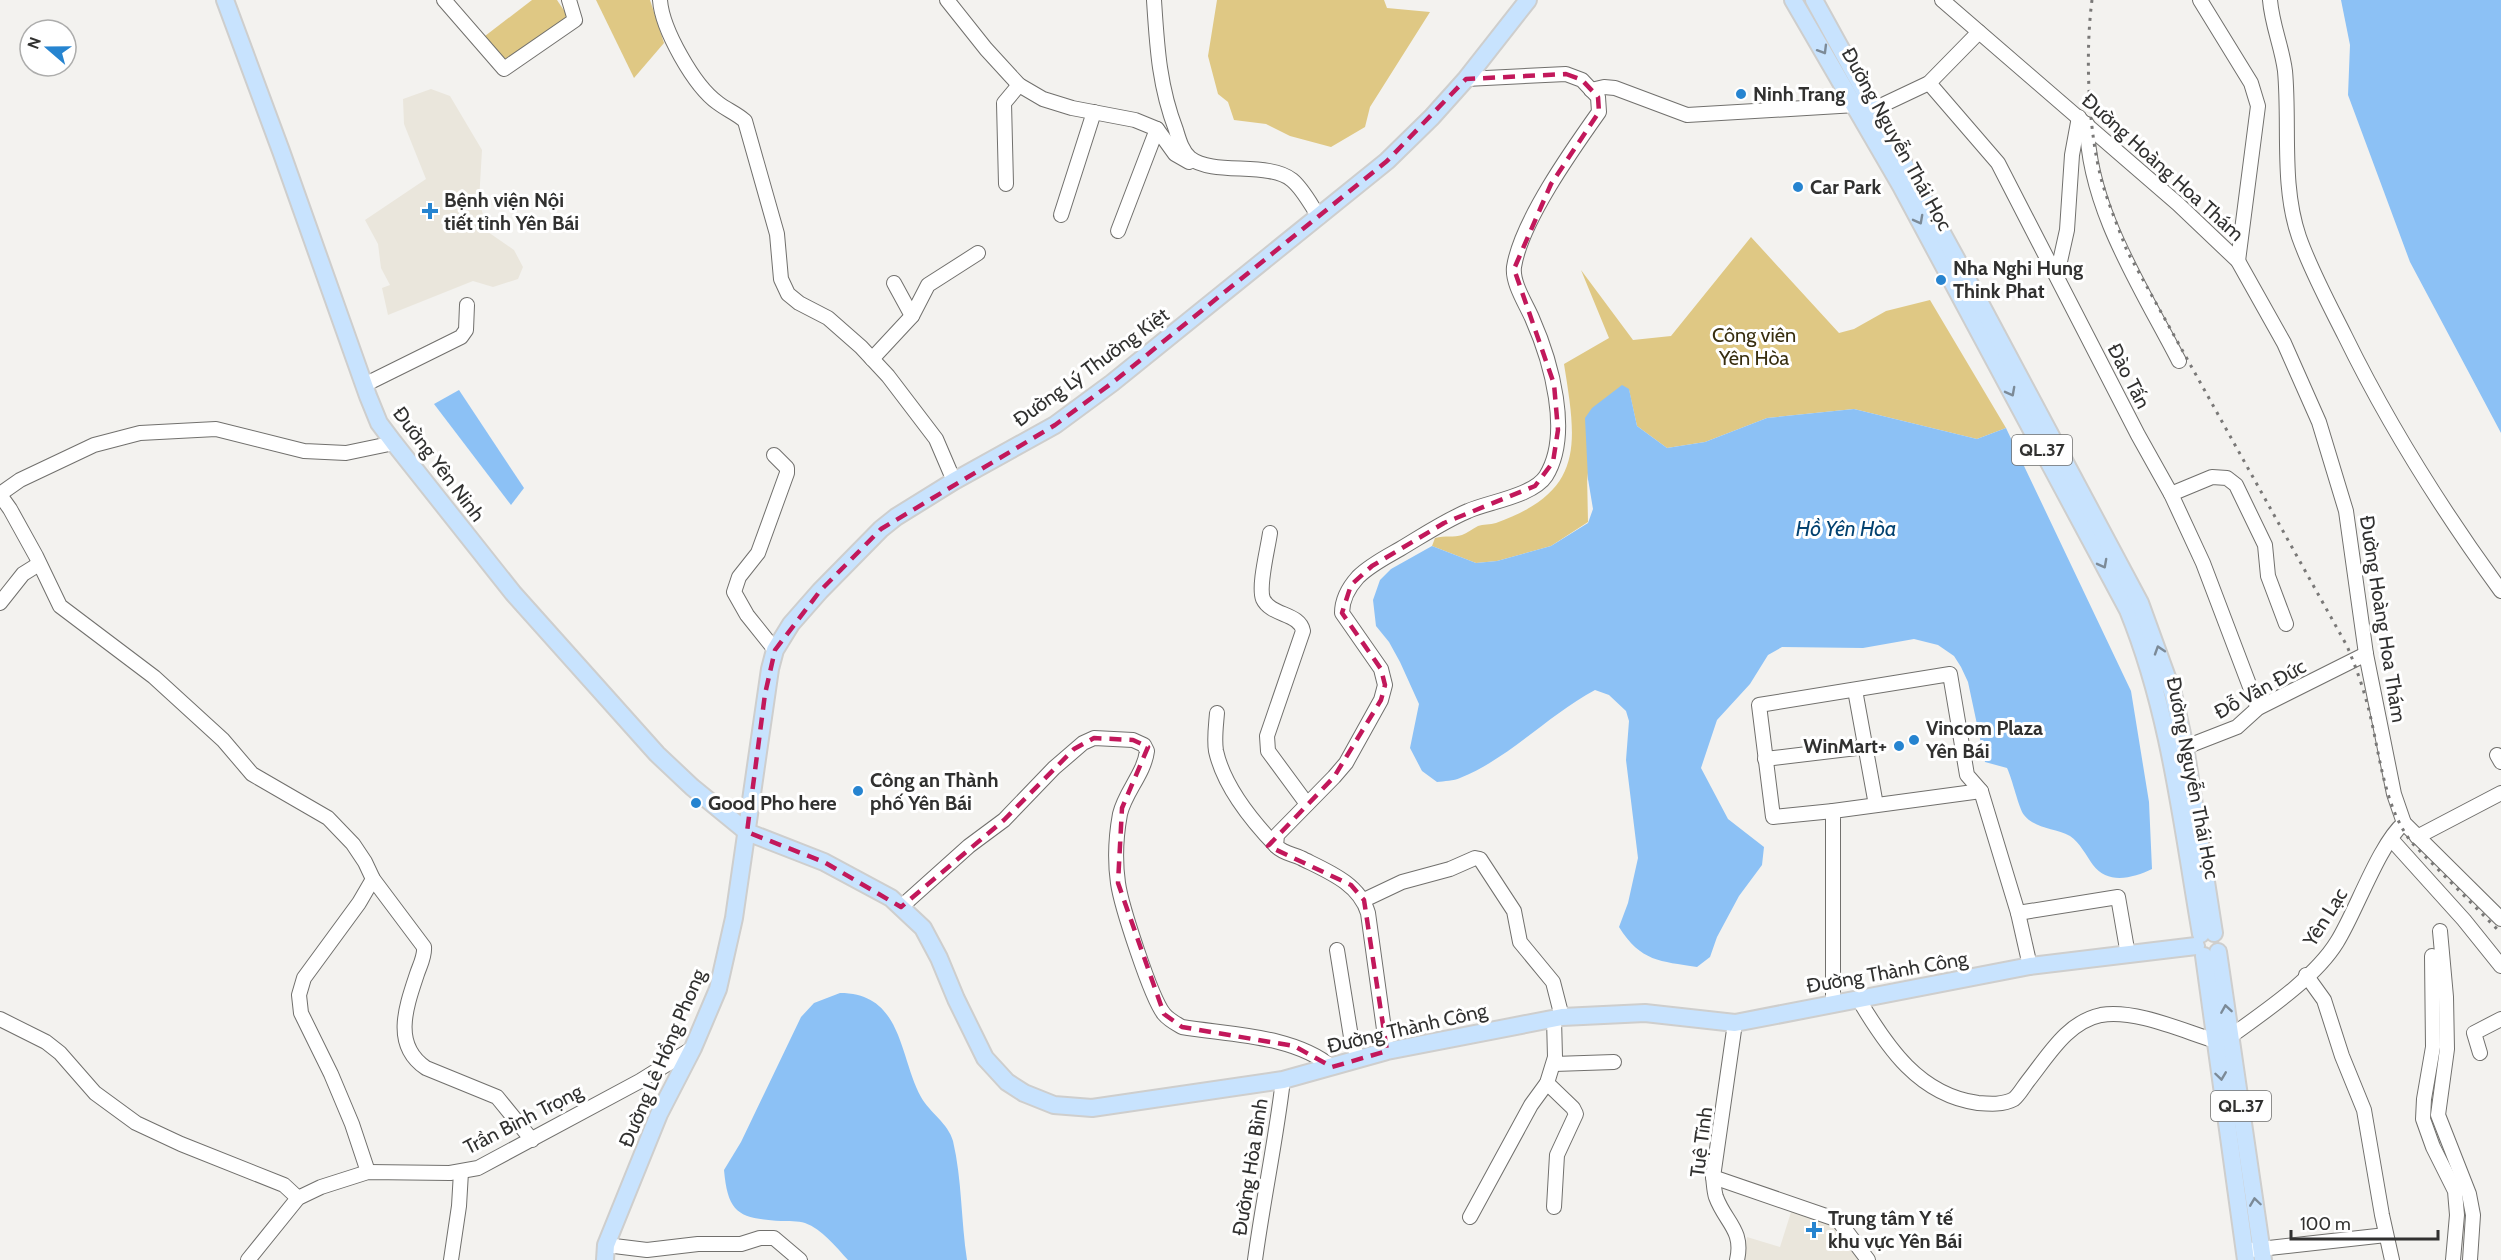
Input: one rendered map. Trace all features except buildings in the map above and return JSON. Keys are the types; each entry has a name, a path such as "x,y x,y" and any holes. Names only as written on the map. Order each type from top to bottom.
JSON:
{"main road":[{"name":"Đường Yên Ninh","path":"225,0 379,423 513,593 657,754 692,787 747,832"},
{"name":"Đường Lý Thường Kiệt","path":"747,832 765,694 775,650 798,616 881,529 896,517 954,481 1055,425 1112,382 1387,161 1432,117 1466,79 1528,0"},
{"name":"Đường Nguyễn Thái Học","path":"1793,0 1856,105 2128,610 2177,750"},
{"name":"Đường Nguyễn Thái Học","path":"1814,0 2140,603 2156,642 2173,694 2177,750 2223,1038 2254,1255"},
{"name":"Đường Thành Công","path":"747,832 824,862 891,898 923,928 985,1058 1007,1082 1024,1093 1054,1105 1092,1108 1283,1080 1387,1051 1558,1018 1645,1014 1735,1023 2030,966 2207,944"},
{"name":"Đường Lê Hồng Phong","path":"606,1253 659,1114 693,1048 718,989 734,918 747,832"}],"street":[{"path":"444,0 504,69 575,20 569,0"},
{"path":"660,0 661,9 679,54 717,102 745,121 777,234 781,279 788,294 799,303 828,318 872,359 924,420 936,439 954,481"},
{"path":"947,0 1019,85 1043,99 1135,120 1156,129 1175,154 1189,162 1275,172 1288,177 1295,183 1319,217"},
{"path":"1154,0 1159,70 1165,102 1182,148 1196,162"},
{"name":"Đường Hoàng Hoa Thám","path":"1942,0 2083,120 2238,261 2284,343 2319,422 2346,511 2366,654 2394,794 2404,823"},
{"path":"2200,0 2251,83 2258,106 2238,261"},
{"path":"2270,0 2271,20 2284,64 2288,110 2286,154 2291,201 2298,236 2350,348 2406,450 2501,591"},
{"path":"1874,109 1929,83 1979,32"},
{"path":"1276,846 1277,835 1346,762 1381,700 1385,685 1381,669 1342,613 1345,596 1351,585 1372,566 1444,523 1468,511 1535,486 1544,479 1553,462 1558,430 1554,384 1540,335 1517,283 1514,269 1524,236 1551,184 1599,112 1598,98 1582,80 1566,74 1466,79"},
{"name":"Đào Tấn","path":"1929,83 1998,163 2058,275 2132,424 2171,494 2203,562 2258,708"},
{"path":"1006,184 1004,103 1019,85"},
{"path":"1591,90 1604,87 1615,88 1687,115 1856,105"},
{"path":"1061,215 1094,112"},
{"path":"2058,275 2067,230 2072,155 2083,120"},
{"path":"2083,120 2087,143 2109,221 2130,269 2179,361"},
{"path":"1118,231 1156,129"},
{"path":"872,359 912,316 928,285 978,253"},
{"path":"894,283 912,316"},
{"path":"364,385 461,337 466,330 468,320 467,305"},
{"path":"394,443 346,453 304,451 216,429 140,433 94,445 20,480 0,494 60,606 154,677 223,740 252,774 328,818 353,844 373,879 424,947 423,958 408,1000 405,1019 404,1036 408,1049 417,1062 426,1068 497,1097 532,1140"},
{"path":"774,455 787,468 787,473 758,553 739,577 734,592 747,615 775,650"},
{"path":"2171,494 2212,477 2227,478 2236,485 2265,545 2268,576 2286,624"},
{"path":"1270,533 1262,586 1263,599 1271,608 1300,624 1303,631 1266,745 1307,804"},
{"path":"0,603 23,574 39,564"},
{"name":"Đỗ Văn Đức","path":"2177,750 2237,727 2258,708 2366,654"},
{"path":"1980,791 1773,817 1759,705 1950,675 1967,775 1980,791 2018,913 2030,966"},
{"path":"1855,690 1876,805"},
{"path":"1217,713 1216,752 1227,779 1245,809 1276,846 1351,885 1364,900 1368,913 1387,1051"},
{"path":"901,907 969,846 1004,820 1074,749 1094,738 1133,740 1144,745 1147,751 1142,769 1122,808 1117,843 1118,883 1144,967 1164,1014 1172,1022 1182,1026 1300,1048 1332,1067"},
{"path":"1765,759 1865,747"},
{"path":"2417,837 2501,793"},
{"path":"1833,811 1833,1003"},
{"path":"2404,823 2501,919"},
{"name":"Yên Lạc","path":"2223,1038 2289,992 2335,945 2391,839 2404,823"},
{"path":"2391,839 2464,920 2501,966"},
{"path":"1364,900 1402,882 1450,869 1475,858 1480,859 1514,912 1520,942 1553,982 1558,1018 1554,1064 1547,1083 1531,1105 1470,1217"},
{"path":"368,1172 352,1124 331,1074 301,1013 299,995 304,978 359,903 373,879"},
{"path":"2018,913 2118,897 2128,955"},
{"path":"2440,931 2446,997 2447,1049 2438,1114 2469,1194 2473,1227 2470,1260"},
{"path":"1336,950 1351,1036 1358,1059"},
{"path":"2432,956 2433,1047 2423,1119 2433,1146 2455,1191 2457,1215 2452,1260"},
{"path":"2306,975 2324,1000 2342,1056 2364,1110 2392,1260"},
{"path":"1859,1000 1893,1053 1921,1080 1961,1101 1994,1105 2014,1098 2071,1028 2100,1016 2129,1015 2223,1038"},
{"path":"0,1019 46,1042 60,1053 95,1094 136,1123 181,1144 284,1185 298,1198"},
{"path":"2480,1053 2474,1034 2501,1019"},
{"name":"Tuệ Tĩnh","path":"1735,1023 1713,1177 1716,1197 1738,1236 1740,1247 1737,1260"},
{"name":"Trần Bình Trọng","path":"248,1260 298,1198 347,1177 368,1172 461,1172 478,1168 640,1081 693,1048"},
{"path":"1554,1064 1614,1062"},
{"name":"Đường Hòa Bình","path":"1255,1260 1264,1190 1278,1126 1283,1080"},
{"path":"1547,1083 1573,1108 1576,1114 1557,1155 1554,1207"},
{"path":"451,1260 459,1206 461,1172"},
{"path":"1713,1177 1838,1220 1868,1260"},
{"path":"2254,1255 2386,1235"},
{"path":"606,1253 698,1244 741,1244 760,1238 774,1238 800,1260"}],"highlighted area":[{"path":"1566,74 1582,80 1598,97 1599,112 1551,184 1514,269 1554,384 1558,430 1553,462 1535,486 1444,523 1372,566 1351,585 1342,613 1381,669 1385,685 1381,700 1334,777 1268,846 1351,885 1364,900 1387,1051 1332,1067 1294,1046 1182,1027 1164,1014 1118,883 1122,808 1148,747 1133,740 1094,738 1074,749 1004,820 901,907 824,862 747,832 765,694 775,650 820,591 881,529 1055,425 1112,383 1387,161 1466,79"}],"shaded area":[{"name":"Bệnh viện Nội tiết tỉnh Yên Bái","path":"431,89 450,96 482,150 479,201 488,232 514,250 523,267 518,279 493,287 473,281 388,315 382,288 390,285 381,268 378,244 365,220 426,179 404,124 403,99"},
{"name":"Trung tâm Y tế khu vực Yên Bái","path":"1792,1209 1836,1223 1866,1260 1744,1260 1747,1237 1780,1247"}],"green space":[{"path":"532,0 557,0 567,15 566,18 507,64 485,36"},
{"path":"596,0 650,0 664,43 634,78"},
{"path":"1217,0 1384,0 1387,8 1430,12 1370,107 1365,127 1331,147 1290,136 1266,124 1234,120 1228,102 1218,94 1208,56"},
{"name":"Công viên Yên Hòa","path":"1751,237 1839,333 1854,329 1886,311 1930,300 2006,428 1977,439 1854,409 1767,418 1705,442 1667,448 1637,426 1629,390 1588,481 1587,473 1588,522 1551,546 1497,561 1476,563 1432,546 1435,538 1462,535 1478,526 1496,523 1525,510 1546,496 1560,480 1568,462 1572,441 1564,364 1609,338 1581,270 1633,340 1671,336"}],"water":[{"path":"2341,0 2501,0 2501,433 2410,262 2348,95 2350,45"},
{"name":"Hồ Yên Hòa","path":"1622,385 1629,389 1637,426 1667,448 1705,442 1767,418 1854,409 1977,439 2006,428 2131,691 2149,802 2152,869 2129,877 2106,875 2093,865 2070,836 2039,826 2029,820 2022,812 2007,768 1985,762 1968,682 1961,667 1954,656 1938,645 1914,639 1863,648 1782,647 1768,655 1750,684 1717,720 1701,768 1728,819 1764,847 1762,865 1739,896 1717,937 1710,957 1697,967 1652,958 1635,947 1619,927 1628,903 1638,858 1626,760 1629,721 1626,711 1609,695 1595,690 1561,711 1496,759 1458,779 1437,782 1422,771 1410,748 1419,704 1389,642 1376,626 1373,600 1380,580 1391,569 1432,546 1476,563 1497,561 1551,546 1588,523 1593,509 1588,479 1585,418 1592,408"},
{"path":"459,390 524,488 511,505 434,404"},
{"path":"840,993 861,996 876,1004 888,1015 896,1030 921,1097 951,1135 958,1170 967,1260 848,1260 817,1229 805,1223 767,1220 746,1215 733,1205 729,1197 724,1170 741,1142 801,1017 814,1003"}],"railway":[{"path":"2092,0 2088,68 2097,161 2102,182 2127,251 2347,646 2365,696 2388,794 2402,828 2412,843 2501,933"}],"place":[{"name":"Ninh Trang","path":"1741,94"},
{"name":"Car Park","path":"1798,187"},
{"name":"Bệnh viện Nội tiết tỉnh Yên Bái","path":"430,211"},
{"name":"Nha Nghi Hung Think Phat","path":"1941,280"},
{"name":"Vincom Plaza Yên Bái","path":"1914,740"},
{"name":"WinMart+","path":"1899,746"},
{"name":"Công an Thành phố Yên Bái","path":"858,791"},
{"name":"Good Pho here","path":"696,803"},
{"name":"Trung tâm Y tế khu vực Yên Bái","path":"1814,1230"}]}
